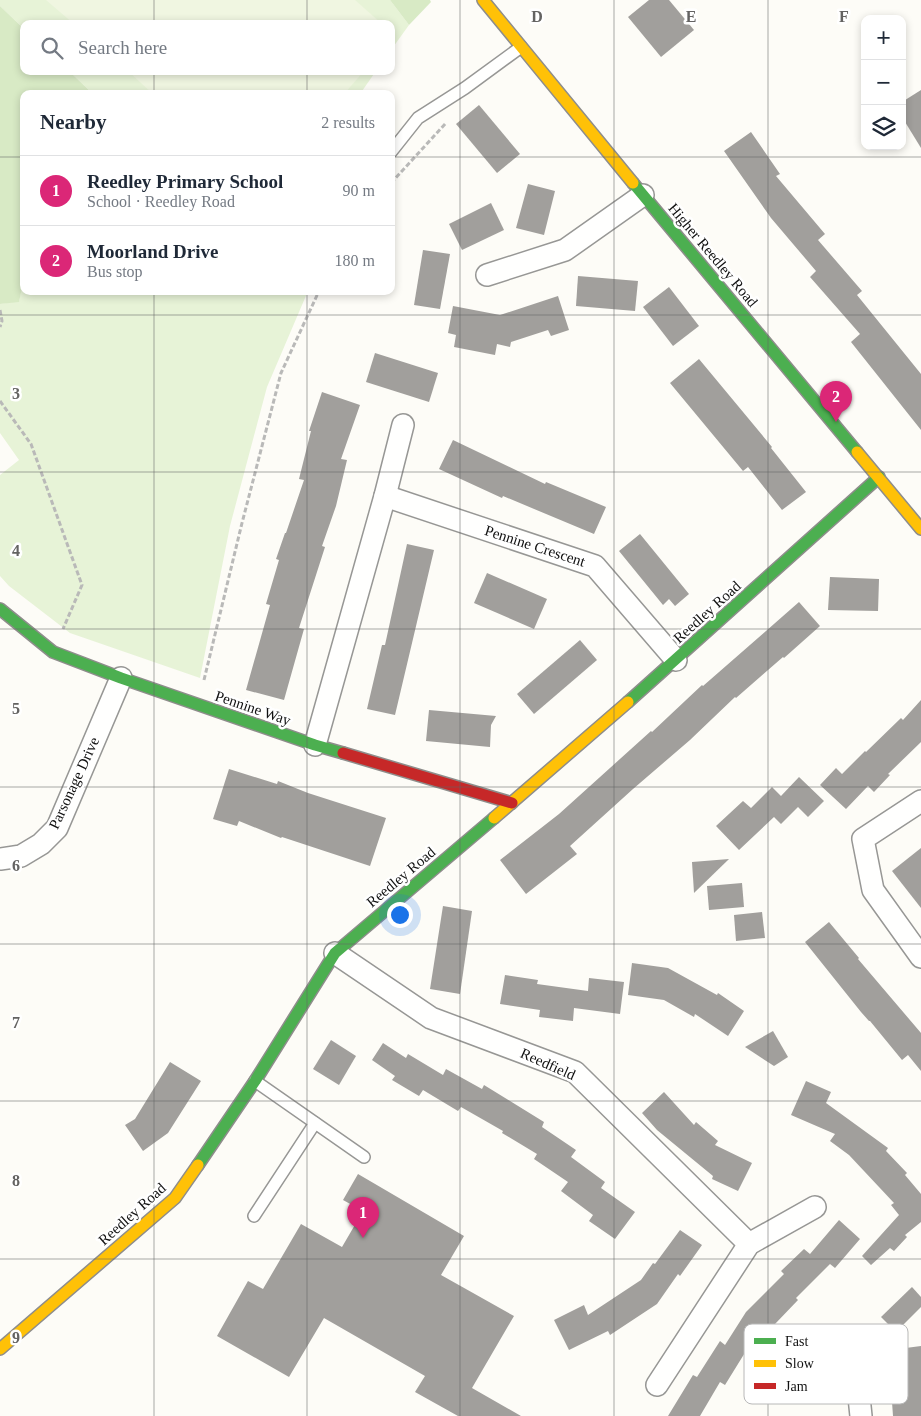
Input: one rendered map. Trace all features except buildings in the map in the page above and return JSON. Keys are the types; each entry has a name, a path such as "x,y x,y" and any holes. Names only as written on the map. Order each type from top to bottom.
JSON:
{"street":[{"name":"Higher Reedley Road","path":"482,0 921,529"},
{"path":"487,275 566,250 643,195"},
{"path":"315,745 403,425"},
{"name":"Reedley Road","path":"0,1349 175,1198 255,1081 335,954 676,660 879,477"},
{"name":"Pennine Crescent","path":"385,496 595,566 676,660"},
{"name":"Pennine Way","path":"0,609 53,652 121,678 315,745 512,803"},
{"name":"Parsonage Drive","path":"0,859 21,856 41,844 57,828 121,678"},
{"path":"921,801 863,839 873,890 921,958"},
{"name":"Reedfield","path":"335,954 431,1018 575,1072 749,1244"},
{"path":"657,1385 749,1244 815,1207"}],"lane":[{"path":"395,147 418,118 460,91 521,47"},
{"path":"255,1081 364,1157"},
{"path":"254,1216 315,1123"}],"path":[{"path":"395,179 448,121"},
{"path":"198,705 281,373 317,295"},
{"path":"0,310 2,321 0,327"},
{"path":"0,401 31,444 82,585 53,652"}],"green space":[{"path":"0,0 390,0 409,25 395,44 395,20 20,20 20,25 0,6"},
{"path":"46,0 355,0 378,20 69,20"},
{"path":"390,0 430,0 431,2 409,25"},
{"path":"0,6 20,25 20,75 73,75 89,90 20,90 20,295 19,302 0,304"},
{"path":"73,75 373,75 363,90 89,90"},
{"path":"132,75 361,75 347,90 149,90"},
{"path":"20,295 306,295 267,387 230,526 200,678 70,633 9,586 0,576 0,475 19,460 0,433 0,304 19,301"}],"traffic: fast":[{"path":"633,183 857,452"},
{"path":"628,702 879,477"},
{"path":"0,609 53,652 121,678 343,753"},
{"path":"198,1165 255,1081 335,953 494,818"}],"traffic: slow":[{"path":"483,0 633,183"},
{"path":"857,452 921,529"},
{"path":"494,818 628,702"},
{"path":"0,1349 175,1198 198,1165"}],"traffic: jam":[{"path":"343,753 512,803"}],"place":[{"name":"Moorland Drive","path":"836,422"},
{"name":"Reedley Primary School","path":"363,1238"}]}
